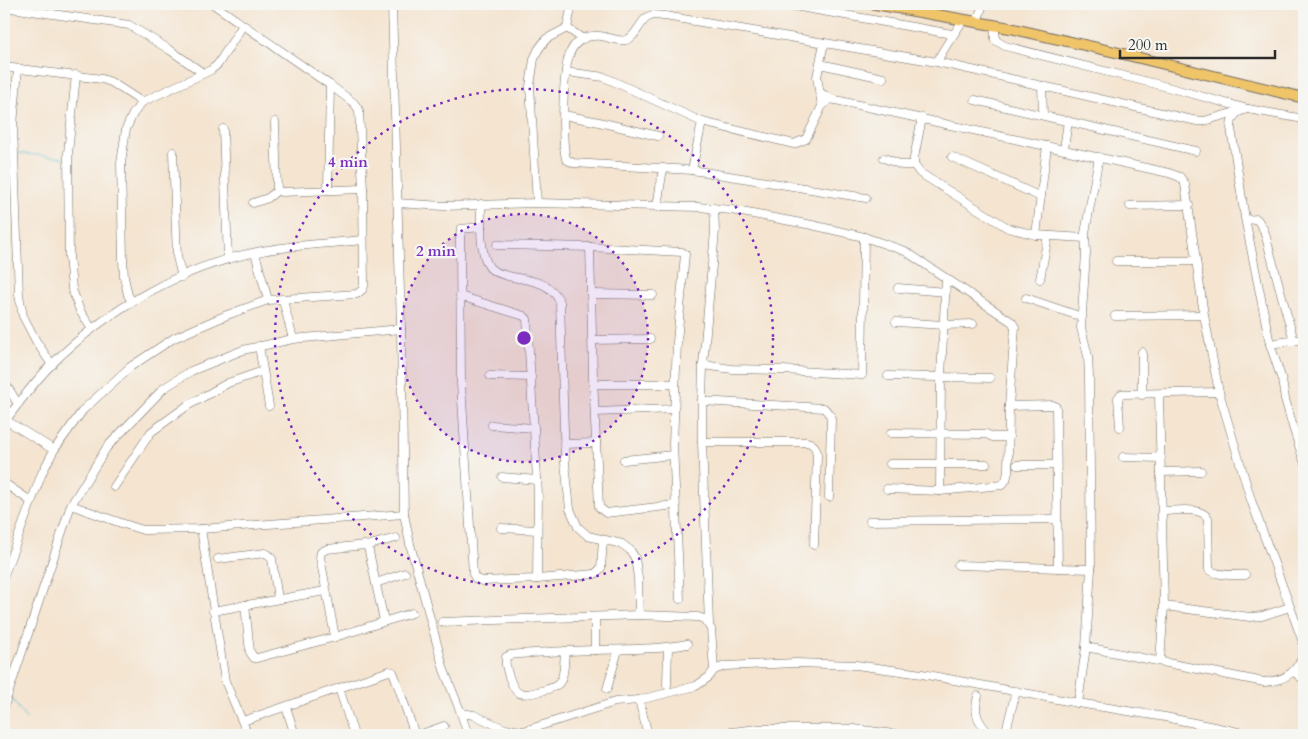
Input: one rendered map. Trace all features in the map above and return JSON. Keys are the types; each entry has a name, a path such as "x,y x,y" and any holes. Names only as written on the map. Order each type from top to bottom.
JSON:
{"main road":[{"path":"875,4 927,8 963,20 1125,54 1304,98"}],"street":[{"path":"4,575 54,450 83,410 130,367 174,338 268,300 356,294 364,286 362,240 363,189 359,110 354,103 213,4"},
{"path":"392,4 404,514 410,544 444,670 468,735"},
{"path":"567,28 572,4"},
{"path":"783,4 952,34"},
{"path":"977,22 981,4"},
{"path":"4,7 47,8 129,25 146,34 203,73"},
{"path":"866,198 692,170 573,163 566,159 565,152 564,115 568,58 574,46 582,39 604,35 626,40 631,38 646,18 653,15 937,62 1197,121 1204,121 1248,109"},
{"path":"937,62 952,34 958,29 963,20"},
{"path":"132,302 124,277 121,164 126,129 133,114 142,102 211,70 218,64 243,25"},
{"path":"995,26 995,40 1005,46 1248,109 1304,119"},
{"path":"567,28 582,39"},
{"path":"537,203 530,86 534,59 546,39 567,28"},
{"path":"822,106 817,77 824,43"},
{"path":"820,64 883,78"},
{"path":"4,67 102,79 111,82 142,102"},
{"path":"18,69 13,125 19,295 23,316 36,341 52,365"},
{"path":"566,72 604,77 702,122 794,144 806,139 822,106 831,99"},
{"path":"76,75 68,157 69,256 72,289 80,310 92,329"},
{"path":"328,190 330,86"},
{"path":"1042,86 1042,115"},
{"path":"819,92 831,99 1064,149 1180,177 1185,184 1204,315 1219,392 1251,500 1304,645"},
{"path":"975,100 1196,151"},
{"path":"1239,111 1231,121 1230,128 1246,220 1270,344 1304,461"},
{"path":"564,115 658,136"},
{"path":"922,118 914,158 914,165 920,173 1008,228 1036,235 1086,238"},
{"path":"1064,149 1068,121"},
{"path":"275,122 276,186 278,190"},
{"path":"692,170 702,122"},
{"path":"223,129 228,259"},
{"path":"1036,235 1047,146"},
{"path":"172,152 177,257 182,276"},
{"path":"1078,703 1086,647 1091,569 1089,377 1088,356 1081,328 1086,238 1099,157"},
{"path":"884,158 902,165 914,165"},
{"path":"952,158 1041,197"},
{"path":"658,207 663,168"},
{"path":"4,174 14,173"},
{"path":"278,190 281,192 363,189"},
{"path":"253,202 268,198 278,190"},
{"path":"397,203 443,206 537,203 714,208 812,225 864,237 905,251 1012,322 1015,327 1009,406 1008,472 1006,480 1002,485 940,491 887,489"},
{"path":"481,204 481,227 485,257 490,268 498,273 541,283 556,294 560,302 564,444 570,509 578,527 588,536 622,544 630,550 635,558 638,578 639,615"},
{"path":"1130,206 1188,205"},
{"path":"709,624 702,401 703,365 715,231 714,208"},
{"path":"1246,220 1257,219 1264,230 1294,341"},
{"path":"481,227 462,229 460,240 462,384 473,574 476,579 482,581 595,574 601,568 603,540"},
{"path":"1040,279 1048,236"},
{"path":"703,365 732,369 862,375 864,237"},
{"path":"54,450 5,419 52,365 92,329 158,287 228,259 255,253 362,240"},
{"path":"497,245 590,247 682,252 685,254 677,342 673,455 680,599"},
{"path":"590,247 593,384 599,507 606,513 676,505"},
{"path":"255,253 268,300"},
{"path":"1116,261 1196,261"},
{"path":"940,491 941,376 946,278"},
{"path":"898,288 946,292"},
{"path":"591,294 653,295"},
{"path":"460,296 524,316 527,319 537,480 537,579"},
{"path":"1026,298 1082,317"},
{"path":"283,300 293,338"},
{"path":"1115,316 1204,315"},
{"path":"896,322 944,325 973,324"},
{"path":"5,702 70,505 107,447 164,388 191,371 243,350 259,346 293,338 401,329"},
{"path":"592,340 650,339"},
{"path":"1270,344 1304,339"},
{"path":"259,346 269,406"},
{"path":"1142,352 1142,394"},
{"path":"114,486 151,432 187,406 220,388 263,371"},
{"path":"490,376 531,377"},
{"path":"888,376 990,378"},
{"path":"4,381 18,404"},
{"path":"593,384 675,384"},
{"path":"1120,427 1119,396 1121,394 1159,395 1219,392"},
{"path":"1159,395 1164,606 1160,661"},
{"path":"702,401 824,408 830,415 831,420 829,497"},
{"path":"1009,406 1053,405 1056,407 1058,568"},
{"path":"594,412 674,409"},
{"path":"492,425 534,428"},
{"path":"891,433 986,434 993,437 1009,437"},
{"path":"702,442 807,442 812,444 816,448 817,455 814,545"},
{"path":"564,444 596,443"},
{"path":"624,460 673,455"},
{"path":"1123,457 1161,458"},
{"path":"890,464 986,464"},
{"path":"1017,465 1056,465"},
{"path":"1161,472 1201,471"},
{"path":"502,477 537,480"},
{"path":"4,483 32,502"},
{"path":"70,505 144,530 201,529 404,514"},
{"path":"1163,512 1199,511 1205,513 1208,518 1209,570 1227,575 1245,575"},
{"path":"870,521 1057,519"},
{"path":"500,528 537,530"},
{"path":"201,529 225,681 248,735"},
{"path":"335,638 325,591 320,558 321,552 327,549 366,546 396,538"},
{"path":"366,546 368,547 384,622"},
{"path":"218,559 265,553 270,555 278,600"},
{"path":"958,565 1091,569"},
{"path":"376,583 405,573"},
{"path":"213,611 325,591"},
{"path":"245,605 250,652 254,658 335,638 412,613"},
{"path":"1164,606 1250,617 1262,616 1290,608"},
{"path":"442,622 639,615 704,619 712,629 714,670"},
{"path":"595,650 596,617"},
{"path":"566,651 561,681 557,686 551,689 523,694 518,693 514,689 505,662 506,657 510,655 566,651 668,648 687,644"},
{"path":"1086,647 1264,682 1282,679 1294,672 1304,652"},
{"path":"667,685 668,648"},
{"path":"607,689 618,650"},
{"path":"461,713 474,715 505,729 524,731 615,702 639,700 696,686 714,670 742,664 796,663 856,665 922,674 1078,703 1156,715 1254,735"},
{"path":"243,721 390,671 393,672 415,735"},
{"path":"1294,672 1304,680"},
{"path":"339,688 354,735"},
{"path":"1005,735 1016,691"},
{"path":"978,696 975,710 982,726 990,735"},
{"path":"639,700 648,735"},
{"path":"286,707 295,735"},
{"path":"419,735 444,726"},
{"path":"704,735 737,733 758,729 854,729 902,735"}],"waterway":[{"path":"4,153 10,153"},
{"path":"17,153 65,158"},
{"path":"4,684 7,689"},
{"path":"11,697 26,719"}]}
